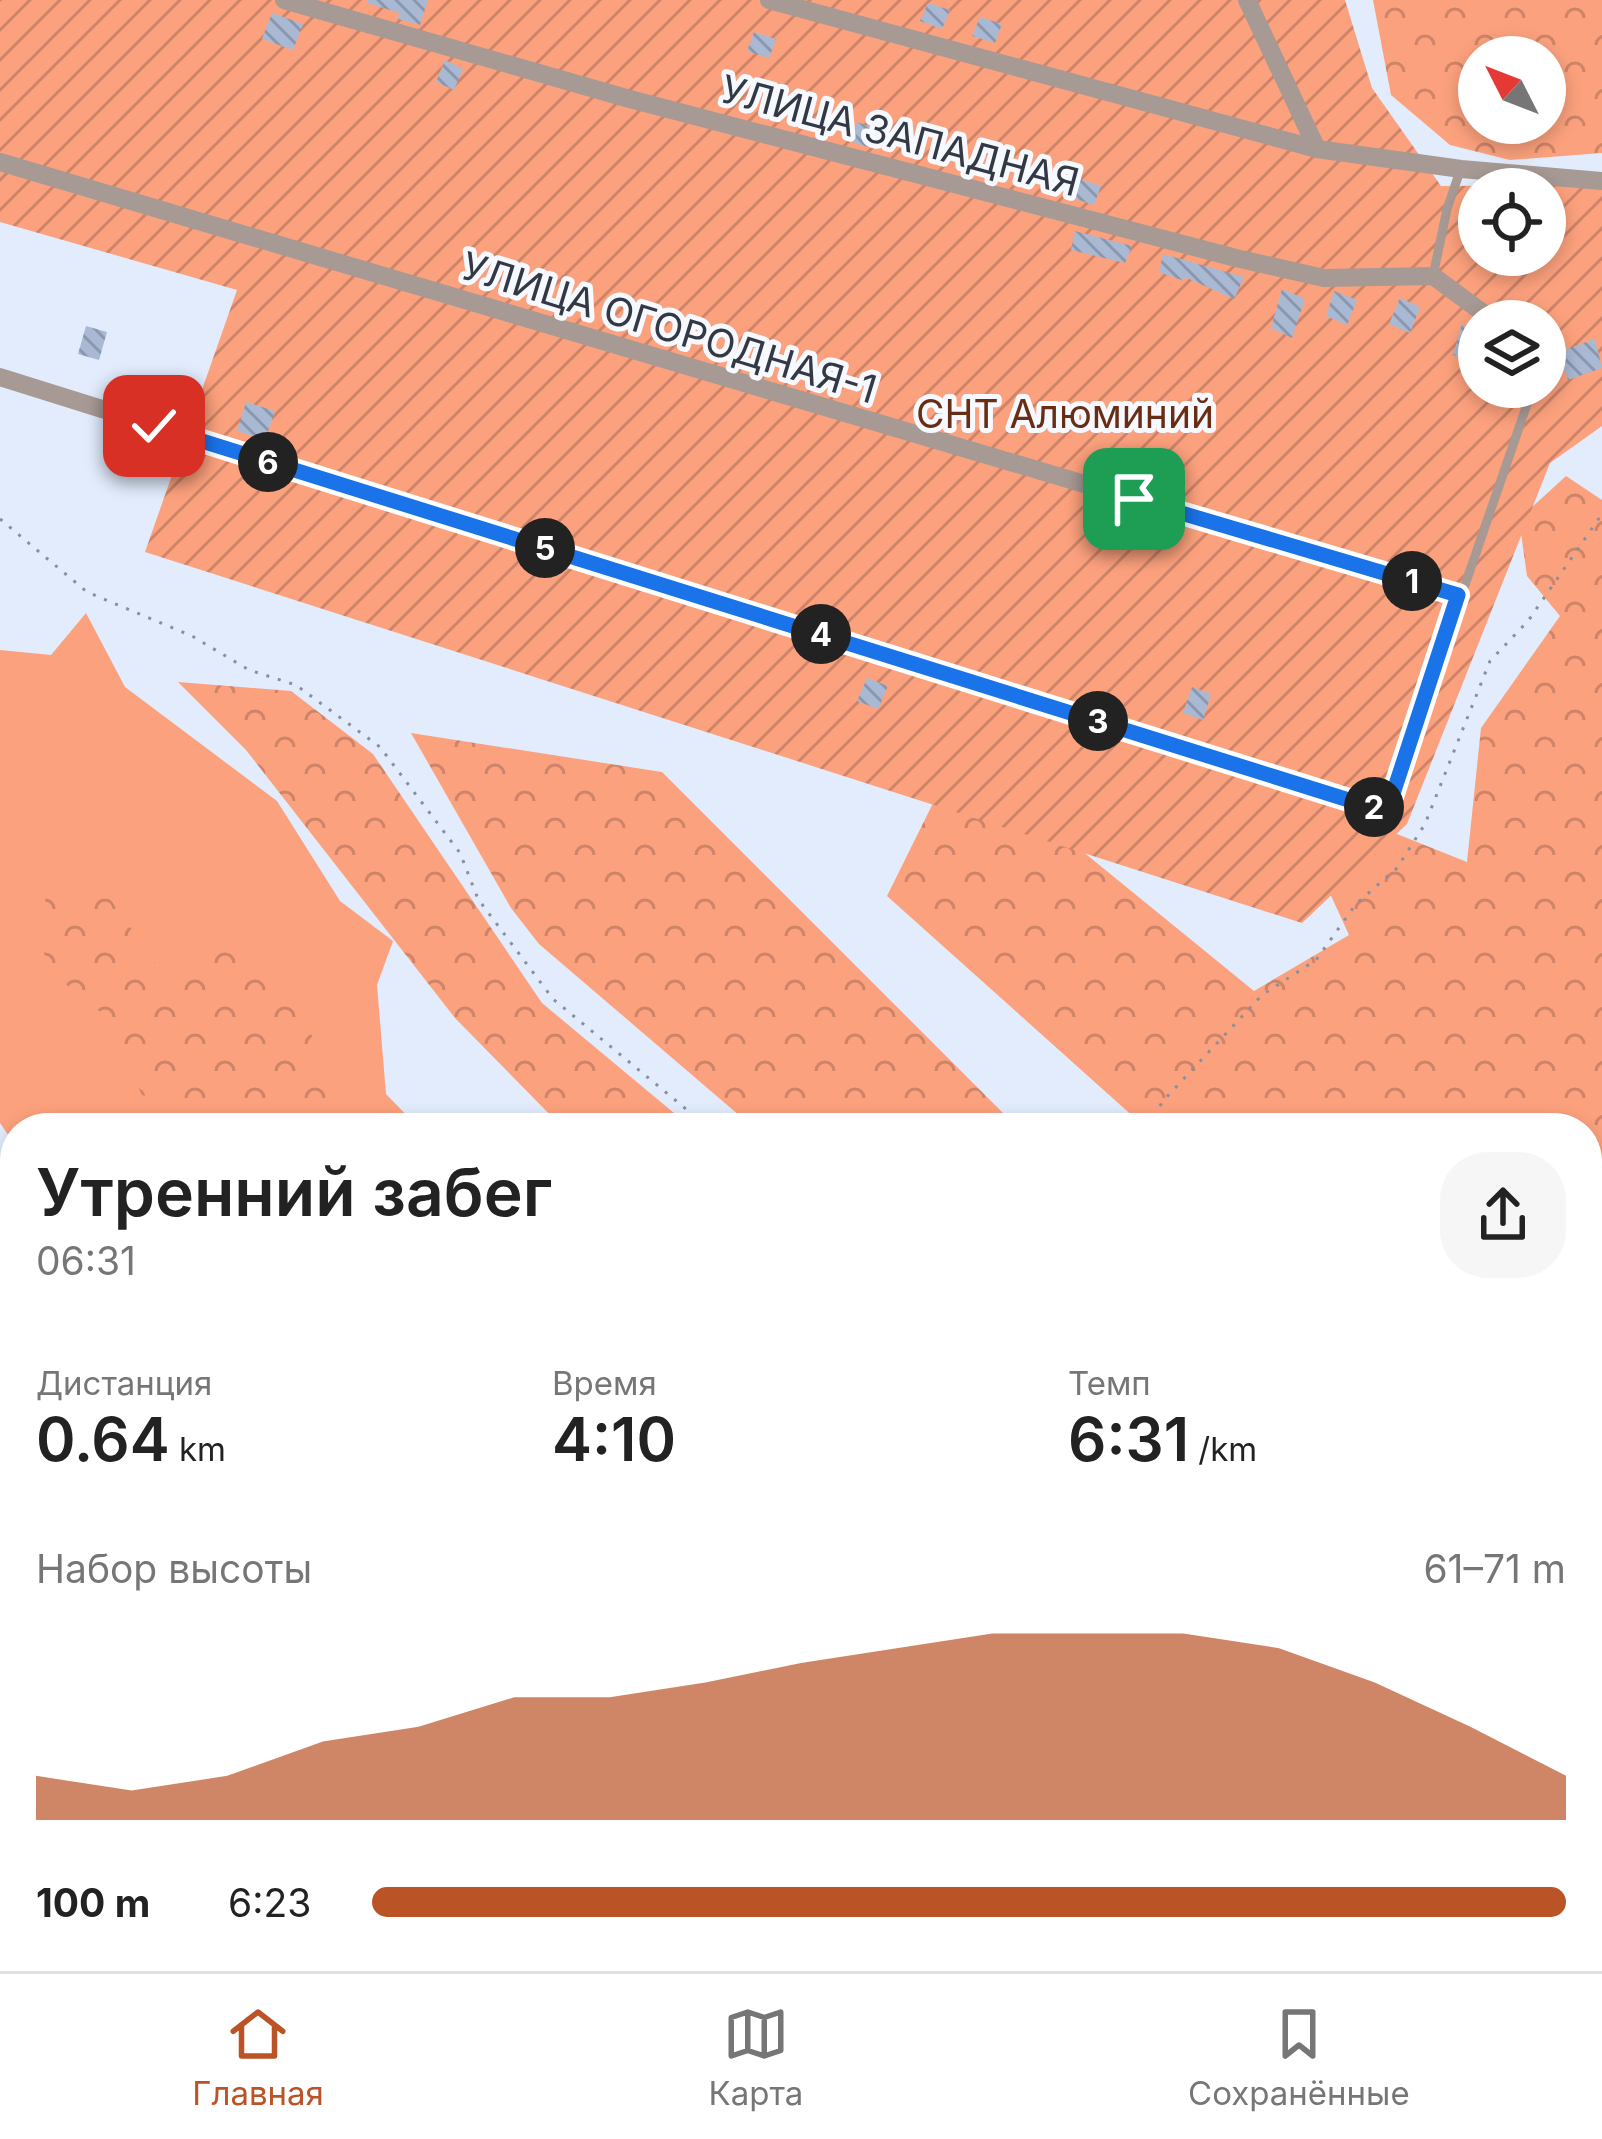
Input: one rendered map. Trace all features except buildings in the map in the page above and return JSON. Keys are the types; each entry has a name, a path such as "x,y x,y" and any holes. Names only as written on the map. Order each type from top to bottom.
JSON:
{"street":[{"name":"УЛИЦА ЗАПАДНАЯ","path":"284,0 626,98 1236,258 1324,278 1433,276"},
{"path":"769,0 1317,149 1458,169"},
{"path":"1247,0 1317,149"},
{"name":"УЛИЦА ОГОРОДНАЯ-1","path":"0,162 1458,595"},
{"path":"1566,178 1602,181"},
{"path":"1433,276 1466,300"},
{"path":"0,377 1387,812"}],"lane":[{"path":"1433,276 1458,178"},
{"path":"1387,812 1458,595 1526,408"}],"path":[{"path":"0,519 87,592 192,636 250,670 296,685 380,747 460,853 478,899 554,999 691,1113"}],"green space":[{"name":"СНТ Алюминий","path":"0,0 1345,0 1372,88 1441,186 1458,186 1458,276 1566,276 1566,185 1602,185 1602,426 1550,463 1407,824 1302,923 145,552 237,290 0,222"},
{"path":"1373,0 1602,0 1602,153 1510,160 1450,145 1391,95"},
{"path":"1566,476 1602,500 1602,1113 1129,1113 887,896 941,787 1049,824 1254,991 1349,935 1306,841 1387,830 1467,862 1481,728 1560,616 1527,576 1519,519"},
{"path":"86,613 125,687 277,801 340,901 393,941 377,985 386,1094 404,1113 0,1113 0,650 51,655"},
{"path":"178,682 291,691 373,754 542,1003 674,1113 548,1113 455,1018 246,750"},
{"path":"411,733 662,772 1003,1113 736,1113 539,944 511,908"},
{"path":"48,892 110,899 157,965 176,970 229,936 297,989 330,1094 350,1113 199,1113 142,1095 103,1014 52,973 35,931"}],"route":[{"path":"154,426 1387,812 1458,595 1134,499"}]}
